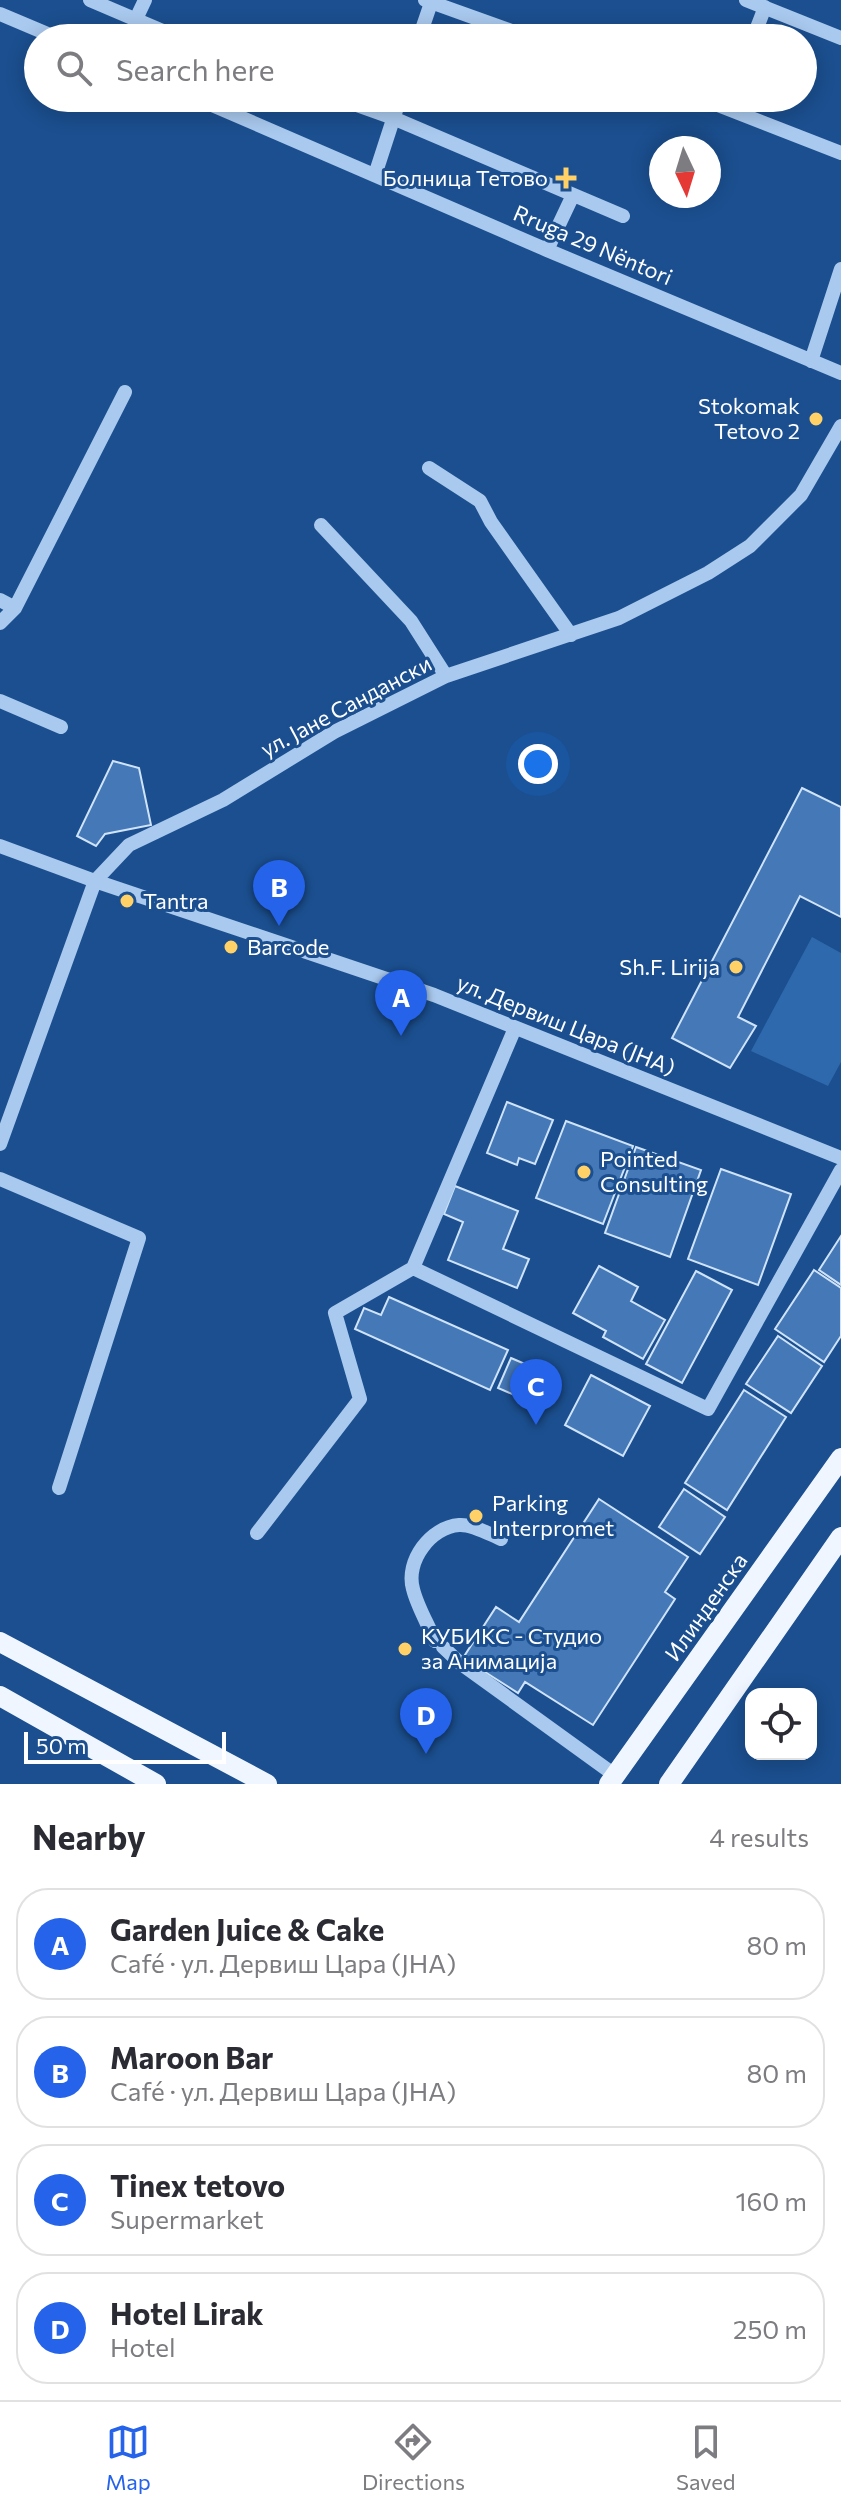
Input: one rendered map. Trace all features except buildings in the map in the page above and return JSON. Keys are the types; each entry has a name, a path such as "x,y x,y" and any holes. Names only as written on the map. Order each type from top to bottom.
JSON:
{"main road":[{"name":"Илинденска","path":"612,1780 841,1458"},
{"path":"669,1784 841,1537"},
{"path":"0,1642 267,1784"},
{"path":"0,1696 156,1784"}],"street":[{"path":"90,0 147,24"},
{"path":"136,19 145,0"},
{"path":"746,0 807,24"},
{"path":"423,24 429,1 492,24"},
{"path":"758,24 765,7"},
{"path":"0,14 24,24"},
{"path":"817,28 841,38"},
{"name":"Rruga 29 Nëntori","path":"229,112 841,373"},
{"path":"376,112 623,216"},
{"path":"375,175 395,112"},
{"path":"748,112 841,153"},
{"path":"547,250 573,195"},
{"path":"811,361 841,269"},
{"path":"0,623 15,608 125,392"},
{"name":"ул. Јане Сандански","path":"0,1144 95,881 129,845 223,800 334,732 446,676 619,618 708,573 750,546 801,495 841,426"},
{"path":"429,468 480,501 491,522 571,635"},
{"path":"321,525 411,621 446,676"},
{"path":"0,600 15,608"},
{"path":"0,701 61,727"},
{"name":"ул. Дервиш Цара (ЈНА)","path":"0,846 434,995 841,1158"},
{"path":"257,1533 360,1399 335,1313 413,1268 515,1028"},
{"path":"413,1268 708,1409 841,1170"},
{"path":"0,1179 139,1238 59,1488"},
{"path":"501,1539 463,1524 441,1531 422,1548 413,1563 413,1588 439,1644 612,1780"}],"shaded area":[{"path":"812,937 841,953 841,1062 828,1086 751,1051"}],"place":[{"name":"Болница Тетово","path":"566,178"},
{"name":"Stokomak Tetovo 2","path":"816,419"},
{"name":"Tantra","path":"127,901"},
{"name":"Maroon Bar","path":"279,926"},
{"name":"Barcode","path":"231,947"},
{"name":"Sh.F. Lirija","path":"736,967"},
{"name":"Garden Juice & Cake","path":"401,1036"},
{"name":"Pointed Consulting","path":"584,1172"},
{"name":"Tinex tetovo","path":"536,1425"},
{"name":"Parking Interpromet","path":"476,1516"},
{"name":"КУБИКС - Студио за Анимација","path":"405,1649"},
{"name":"Hotel Lirak","path":"426,1754"}]}
